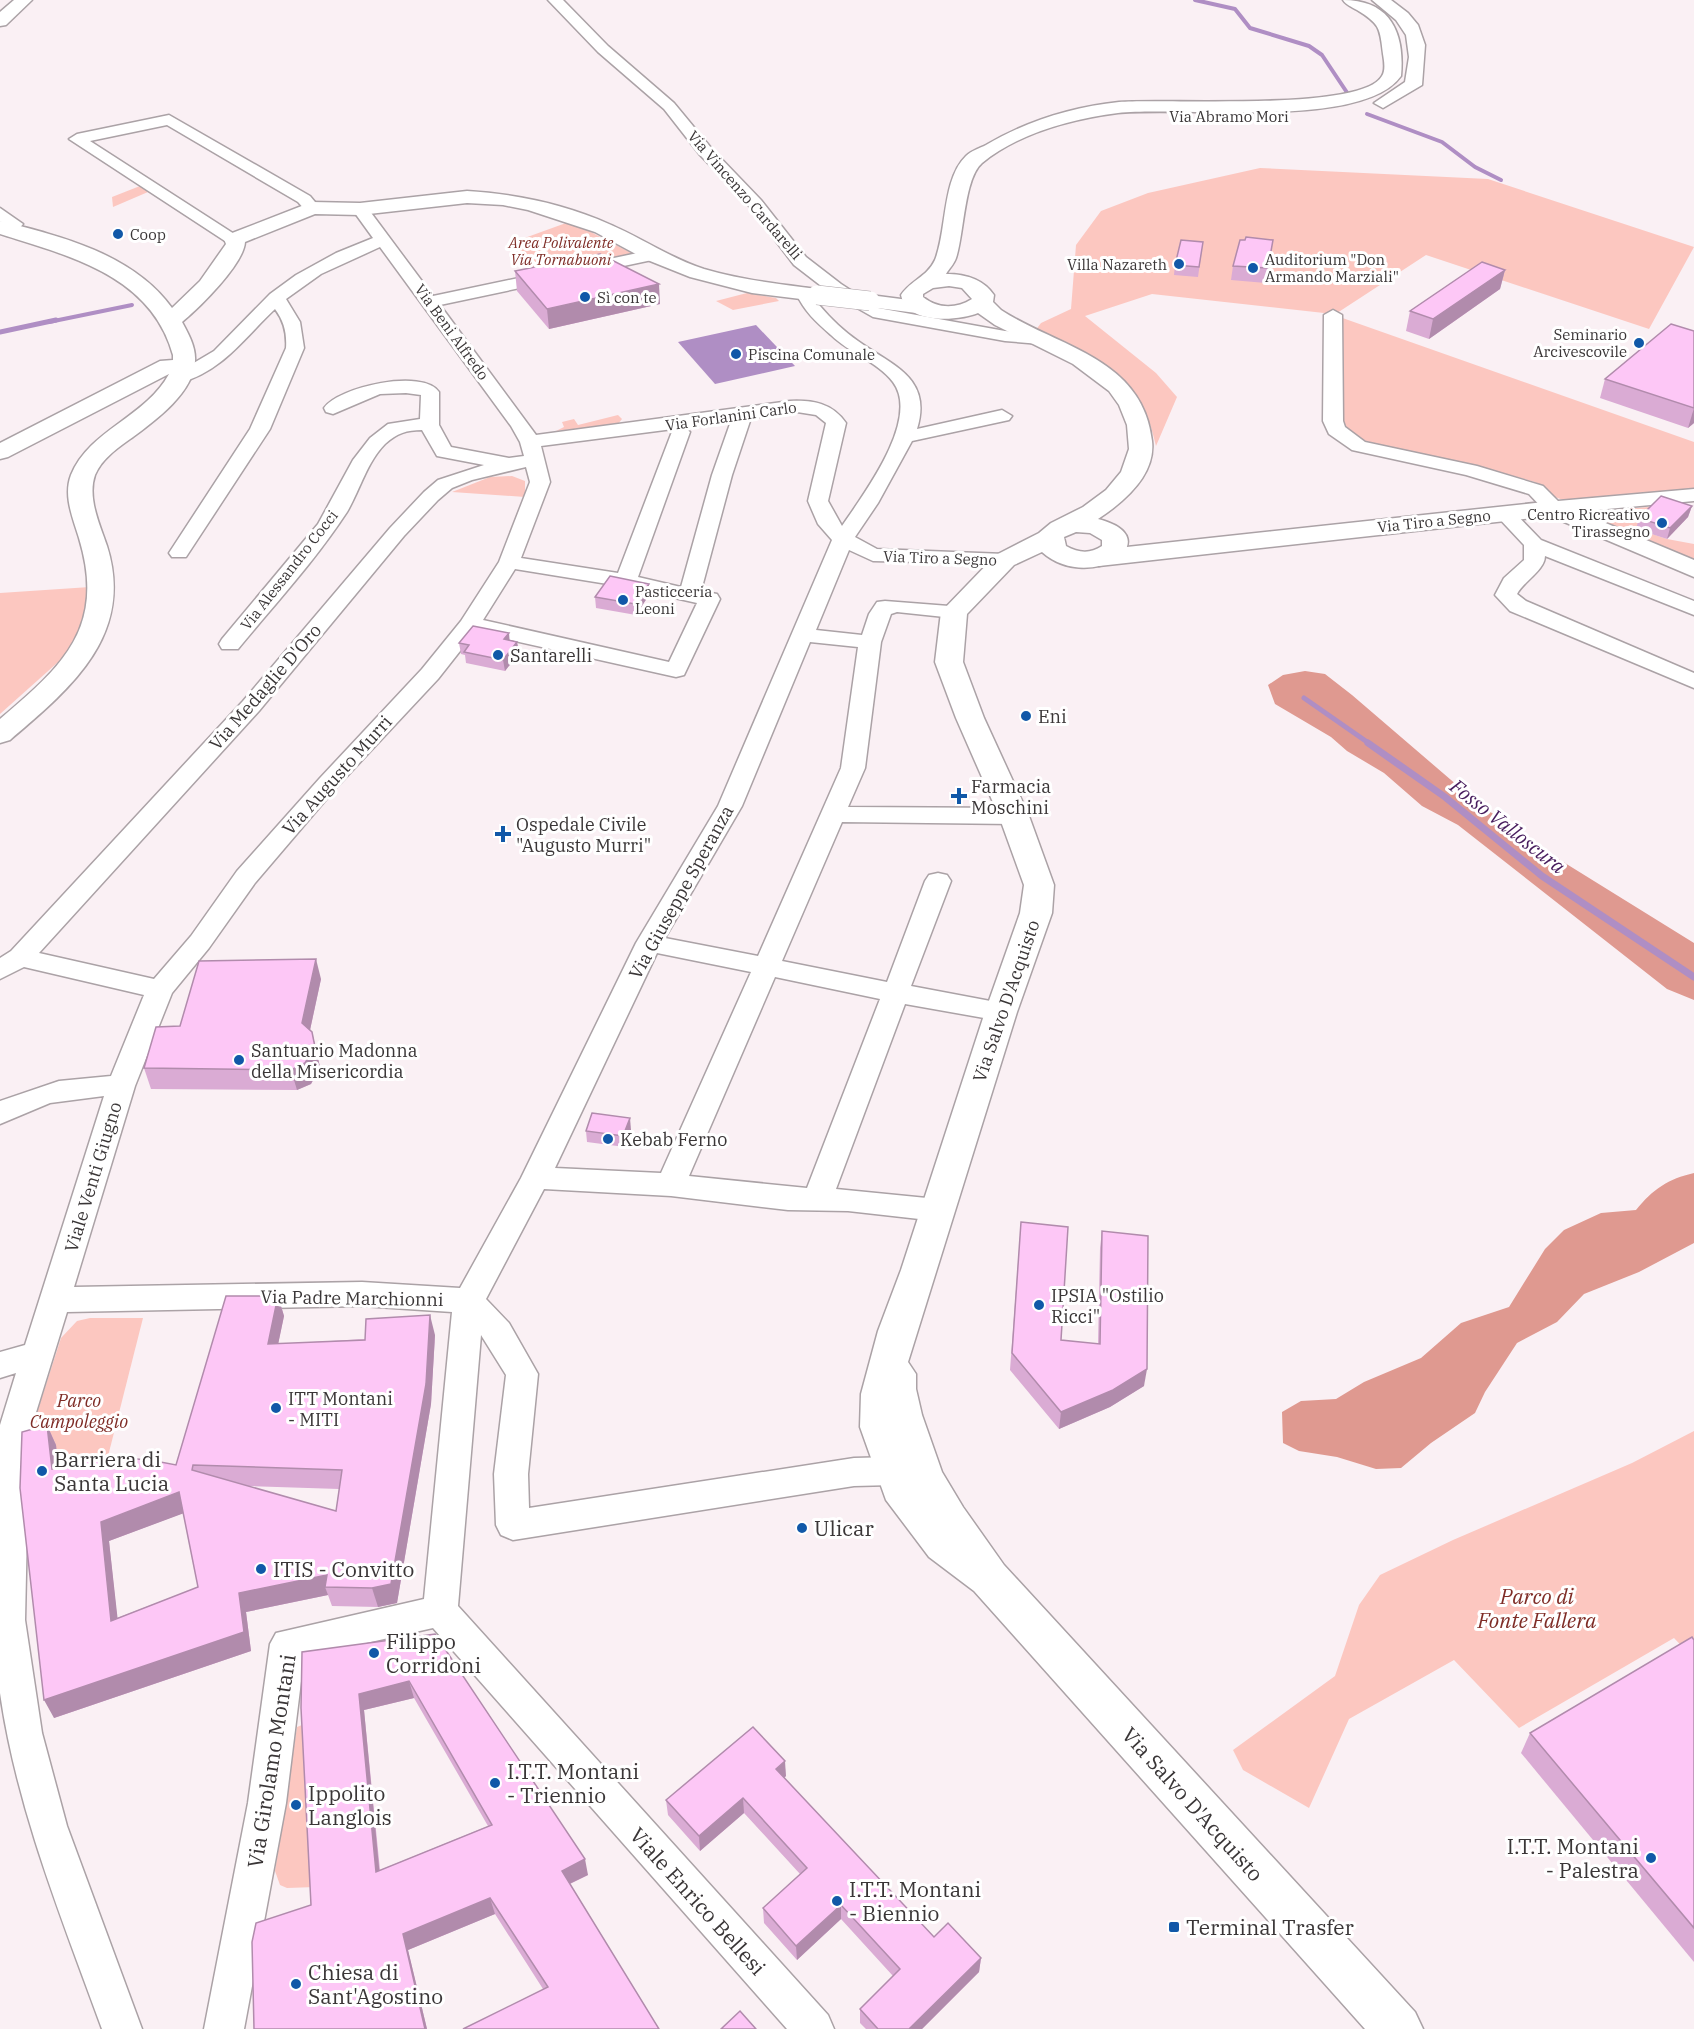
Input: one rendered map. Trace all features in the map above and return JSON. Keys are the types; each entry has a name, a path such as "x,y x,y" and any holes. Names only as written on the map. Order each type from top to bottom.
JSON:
{"main road":[{"path":"0,21 24,0"},
{"name":"Via Abramo Mori","path":"923,294 945,260 963,177 973,159 1020,133 1056,120 1107,110 1150,105 1303,106 1336,102 1370,92 1384,85 1392,76 1392,48 1388,28 1379,16 1352,0"},
{"name":"Via Abramo Mori","path":"1032,148 1078,130 1140,118 1172,115 1320,115 1354,111 1388,101 1413,85 1418,65 1409,20 1380,0"},
{"path":"959,201 985,178"},
{"path":"0,734 39,700 80,658 95,632 102,604 100,570 79,491 91,460 160,401 167,366 166,345 172,325 237,248 312,208 360,209 426,200 503,199 533,205 602,228 652,255 697,273 752,287 819,292 870,301 923,294 959,281"},
{"path":"237,248 360,209"},
{"path":"2,223 91,256 120,271 140,285 172,325"},
{"path":"945,260 950,274 959,281"},
{"name":"Via Vincenzo Cardarelli","path":"959,281 981,291 982,302 1001,320"},
{"name":"Via Vincenzo Cardarelli","path":"923,294 959,312 1001,320 1083,359 1106,374 1125,396 1136,414 1142,436 1141,459 1128,480 1108,526 1116,546 1112,552 1099,558"},
{"path":"959,312 982,302"},
{"path":"0,453 167,366"},
{"name":"Via Tiro a Segno","path":"1162,551 1129,548 1108,526 1088,525 1060,539 1081,560 1553,508 1694,569"},
{"path":"954,612 997,568 1020,560 1060,539"},
{"name":"Via Salvo D'Acquisto","path":"954,612 949,662 970,718 1014,816 1039,885 1036,914 1001,1011 920,1270 895,1384 906,1432 922,1477 945,1519 989,1578 1398,2029"},
{"name":"Via Salvo D'Acquisto","path":"920,1270 897,1331 881,1394 879,1427 893,1471 910,1503 944,1544 989,1578"}],"street":[{"name":"Via Vincenzo Cardarelli","path":"555,0 603,49 669,106 706,152 755,203 800,261 819,292 879,314 1005,336 1040,339"},
{"path":"237,248 77,139 169,120 304,199 312,208"},
{"name":"Via Beni Alfredo","path":"360,209 430,302 532,451"},
{"path":"167,366 203,370 276,298 299,280 340,257 384,240"},
{"path":"430,302 652,255"},
{"name":"Via Giuseppe Speranza","path":"470,1301 536,1178 649,943 730,806 843,539 868,503 905,437 911,418 911,399 902,380 887,366 851,345 811,307 819,292"},
{"path":"179,553 260,429 295,348 297,334 290,315 276,298"},
{"path":"1333,315 1333,421 1336,430 1359,446 1470,470 1536,490 1553,508 1661,498 1693,505"},
{"path":"333,408 348,397 364,392 416,386 430,392 429,425 444,452 509,464"},
{"name":"Via Forlanini Carlo","path":"532,451 743,414 801,406 822,410 832,416 836,423 836,432 818,501 828,524 843,539"},
{"path":"470,624 676,670 699,596 722,475 743,414"},
{"path":"905,437 1002,416"},
{"name":"Via Alessandro Cocci","path":"230,644 276,590 337,510 370,447 387,431 406,424 429,425"},
{"path":"626,581 680,432"},
{"name":"Via Medaglie D'Oro","path":"10,964 251,706 397,531 431,496 445,484 509,464 532,451"},
{"name":"Via Augusto Murri","path":"121,1086 160,990 200,942 246,877 335,775 430,674 470,624 509,562 540,482 532,451"},
{"path":"1504,513 1534,544 1694,609"},
{"name":"Via Tiro a Segno","path":"843,539 873,555 997,568"},
{"path":"1534,544 1535,561 1512,583 1506,595 1518,606 1694,681"},
{"path":"832,569 849,560 873,555"},
{"path":"509,562 626,581 699,596"},
{"path":"671,1185 835,814 853,768 870,642 880,614 885,607 897,606 954,612"},
{"path":"804,635 870,642"},
{"path":"835,814 1014,816"},
{"path":"818,1198 938,881"},
{"path":"649,943 897,993 1001,1011"},
{"path":"10,964 160,990"},
{"name":"Viale Venti Giugno","path":"0,1114 36,1096 65,1087 121,1086 13,1435 3,1621 24,1732 48,1826 122,2029"},
{"path":"536,1178 671,1185 788,1199 818,1198 937,1210"},
{"name":"Via Padre Marchionni","path":"56,1300 362,1294 470,1301"},
{"path":"470,1301 498,1332 522,1374 511,1474 513,1525 854,1472 893,1471"},
{"path":"440,1611 470,1301"},
{"path":"0,1365 37,1355"},
{"name":"Via Girolamo Montani","path":"224,2029 267,1803 288,1644 440,1611"},
{"name":"Viale Enrico Bellesi","path":"440,1611 814,2029"}],"green space":[{"path":"1260,168 1488,179 1694,247 1649,329 1426,255 1334,315 1694,442 1694,490 1566,501 1552,496 1549,490 1535,482 1470,464 1365,441 1336,430 1333,314 1152,294 1085,316 1156,373 1177,397 1156,446 1149,422 1127,385 1096,361 1035,331 1041,323 1071,309 1076,245 1101,211 1148,193"},
{"path":"140,186 148,192 113,207 112,197"},
{"name":"Area Polivalente Via Tornabuoni","path":"566,223 587,230 635,255 537,280 508,244"},
{"path":"747,293 776,298 779,301 733,310 716,301"},
{"path":"618,415 622,419 618,424 556,431 564,427 562,422 574,419 578,425"},
{"path":"512,476 525,481 525,497 452,492 490,477"},
{"path":"1658,506 1637,529 1667,539 1694,544 1694,560 1608,525 1602,515 1606,511"},
{"path":"90,587 81,635 66,655 0,714 0,593"},
{"name":"Parco Campoleggio","path":"90,1318 143,1318 103,1476 61,1489 24,1453 61,1338 77,1321"},
{"name":"Parco di Fonte Fallera","path":"1694,1431 1694,1659 1674,1638 1519,1728 1454,1660 1349,1719 1309,1808 1243,1770 1233,1750 1335,1676 1359,1605 1380,1575 1453,1540 1632,1463"},
{"path":"302,1725 316,1887 287,1888 280,1885 275,1871 297,1727"}],"shaded area":[{"name":"Piscina Comunale","path":"756,325 795,366 715,384 678,342"},
{"path":"1305,671 1325,674 1479,804 1552,855 1694,943 1694,1000 1667,989 1458,825 1422,806 1384,773 1347,751 1331,737 1275,704 1268,685 1283,675"},
{"path":"1694,1173 1694,1243 1639,1272 1584,1294 1557,1322 1517,1343 1485,1392 1475,1413 1431,1443 1401,1468 1376,1469 1337,1457 1299,1451 1283,1443 1282,1412 1301,1401 1336,1399 1364,1382 1421,1358 1461,1323 1509,1307 1545,1249 1564,1230 1601,1213 1636,1210 1662,1186 1676,1178"}],"building":[{"path":"1246,237 1273,240 1268,268 1233,266 1240,240 1245,240"},
{"path":"1181,240 1203,242 1199,267 1175,265"},
{"path":"600,254 659,284 547,309 515,271"},
{"path":"1482,262 1505,270 1433,319 1410,311"},
{"path":"1671,324 1694,331 1694,408 1605,379"},
{"path":"1661,496 1692,506 1670,528 1639,518"},
{"path":"610,576 649,584 635,604 595,597"},
{"path":"473,626 509,633 504,639 517,642 503,660 464,652 469,645 459,643"},
{"path":"316,959 302,1023 312,1032 315,1047 305,1063 291,1070 144,1068 156,1027 180,1026 199,961"},
{"path":"592,1113 630,1118 623,1136 586,1131"},
{"name":"IPSIA \"Ostilio Ricci\"","path":"1021,1222 1068,1227 1061,1340 1100,1344 1102,1231 1148,1236 1147,1369 1113,1390 1061,1412 1012,1353"},
{"path":"226,1296 278,1296 268,1344 365,1340 366,1319 430,1315 426,1384 391,1584 372,1588 325,1587 327,1575 239,1593 244,1632 44,1700 20,1488 22,1432 47,1425 52,1469 95,1456 150,1460 176,1465","holes":["193,1465 342,1470 336,1511 192,1470","179,1492 198,1587 111,1621 101,1522"]},
{"name":"I.T.T. Montani - Triennio","path":"435,1634 585,1859 562,1871 659,2029 463,2029 548,1987 490,1898 403,1934 425,2029 254,2029 252,1942 256,1923 311,1905 301,1708 302,1652","holes":["409,1681 492,1825 376,1872 359,1694"]},
{"name":"I.T.T. Montani - Palestra","path":"1692,1637 1694,1640 1694,1928 1530,1733"},
{"name":"I.T.T. Montani - Biennio","path":"753,1727 785,1761 776,1769 934,1937 948,1923 981,1958 909,2029 878,2029 860,2009 900,1969 841,1905 796,1946 763,1908 807,1868 743,1798 699,1836 666,1800"},
{"path":"740,2011 756,2029 721,2029"}],"waterway":[{"path":"1195,0 1235,9 1250,28 1309,46 1322,55 1348,94"},
{"path":"1367,114 1442,142 1475,167 1501,180"},
{"path":"49,322 132,305"},
{"path":"0,332 56,320"},
{"name":"Fosso Valloscura","path":"1304,698 1370,744"},
{"name":"Fosso Valloscura","path":"1368,743 1445,797 1542,876 1694,977"}],"place":[{"name":"Coop","path":"118,234"},
{"name":"Villa Nazareth","path":"1179,264"},
{"name":"Auditorium \"Don Armando Marziali\"","path":"1253,268"},
{"name":"Sì con te","path":"585,297"},
{"name":"Seminario Arcivescovile","path":"1639,343"},
{"name":"Piscina Comunale","path":"736,354"},
{"name":"Centro Ricreativo Tirassegno","path":"1662,523"},
{"name":"Pasticceria Leoni","path":"623,600"},
{"name":"Santarelli","path":"498,655"},
{"name":"Eni","path":"1026,716"},
{"name":"Farmacia Moschini","path":"959,796"},
{"name":"Ospedale Civile \"Augusto Murri\"","path":"503,834"},
{"name":"Santuario Madonna della Misericordia","path":"239,1060"},
{"name":"Kebab Ferno","path":"608,1139"},
{"name":"IPSIA \"Ostilio Ricci\"","path":"1039,1305"},
{"name":"ITT Montani - MITI","path":"276,1408"},
{"name":"Barriera di Santa Lucia","path":"42,1471"},
{"name":"Ulicar","path":"802,1528"},
{"name":"ITIS - Convitto","path":"261,1569"},
{"name":"Filippo Corridoni","path":"374,1653"},
{"name":"I.T.T. Montani - Triennio","path":"495,1783"},
{"name":"Ippolito Langlois","path":"296,1805"},
{"name":"I.T.T. Montani - Palestra","path":"1651,1858"},
{"name":"I.T.T. Montani - Biennio","path":"837,1901"},
{"name":"Terminal Trasfer","path":"1174,1927"},
{"name":"Chiesa di Sant'Agostino","path":"296,1984"}]}
